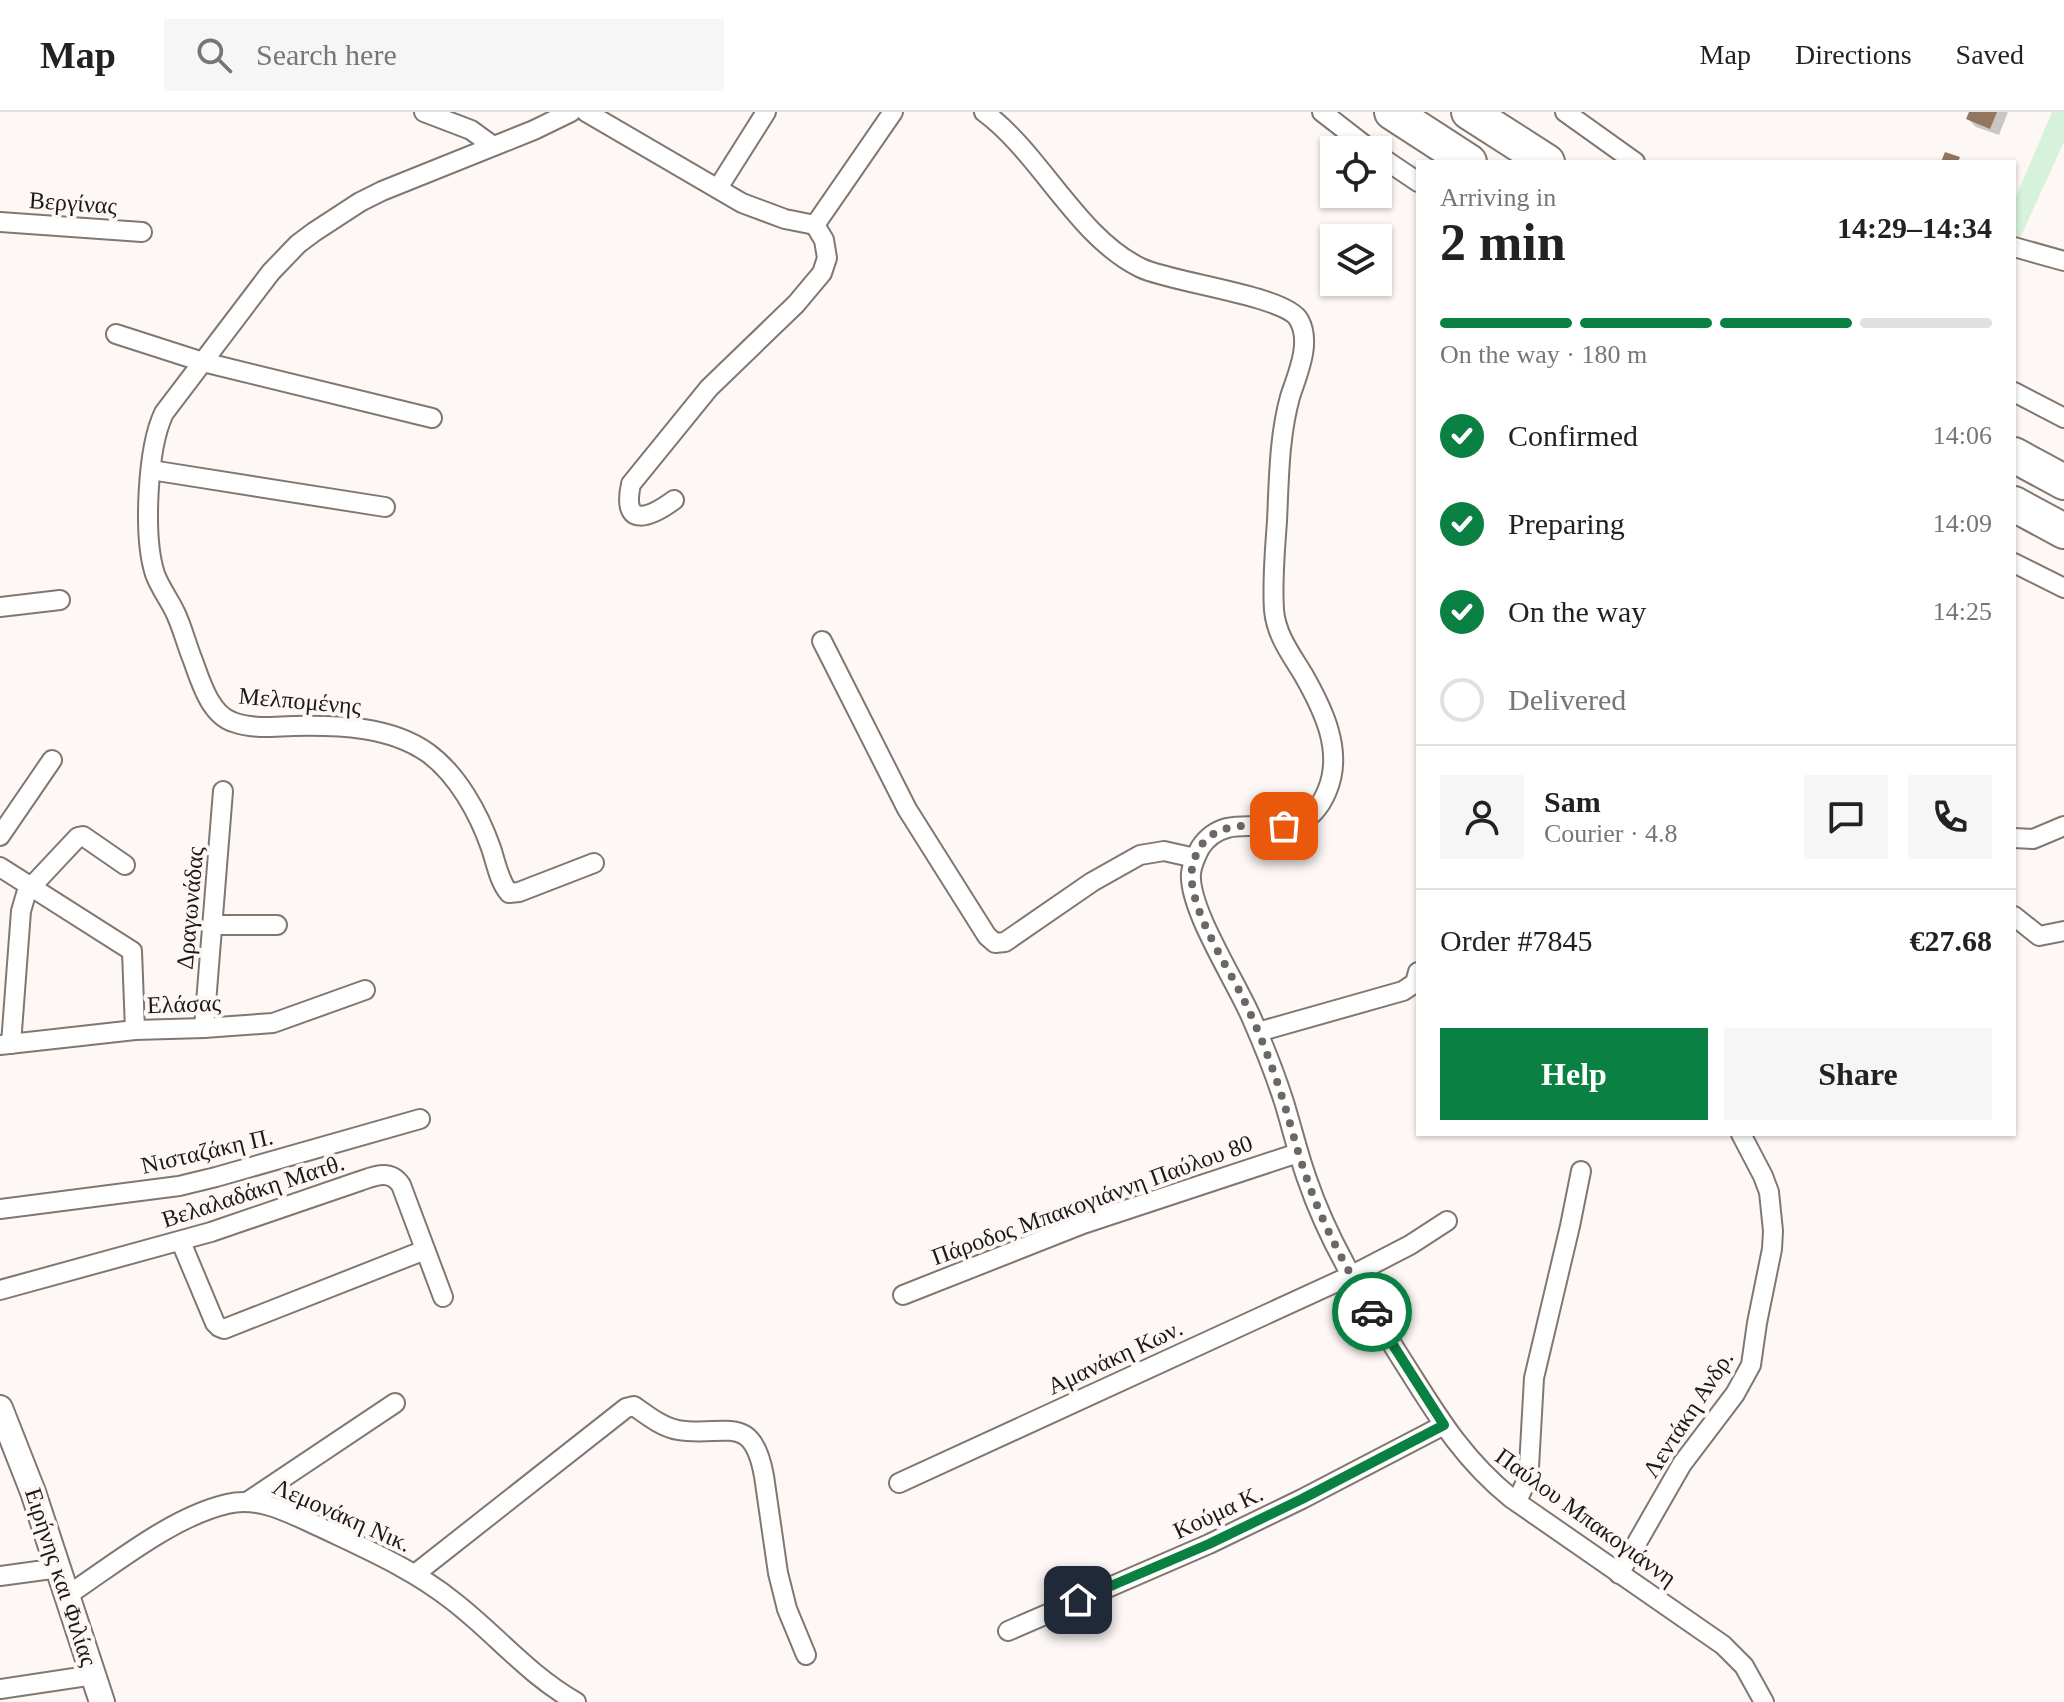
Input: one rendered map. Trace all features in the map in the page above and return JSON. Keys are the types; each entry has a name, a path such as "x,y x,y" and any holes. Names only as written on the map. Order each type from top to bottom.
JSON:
{"highway":[{"path":"1392,112 1466,160"},
{"path":"1469,112 1544,160"},
{"path":"2016,456 2064,482"},
{"path":"2016,505 2064,531"}],"street":[{"path":"424,112 471,130 493,146"},
{"name":"Μελπομένης","path":"571,112 555,122 382,191 360,202 298,244 271,272 173,399 158,426 151,470 149,526 156,577 176,614 208,695 223,717 250,726 352,726 387,735 422,750 449,774 475,812 509,893 594,863"},
{"path":"586,112 742,203 815,225 824,240 827,258 822,273 796,304 709,388 631,484 629,503 637,515 645,517 658,512 674,500"},
{"path":"718,188 766,112"},
{"path":"815,225 893,112"},
{"path":"822,641 907,809 990,940 1000,943 1081,889 1140,855 1158,851 1195,858 1209,837 1223,829 1292,826 1305,821 1320,806 1327,792 1333,749 1326,721 1283,640 1274,607 1281,445 1301,361 1301,323 1293,312 1273,302 1173,279 1127,260 1096,233 1013,137 984,112"},
{"path":"1322,112 1353,136"},
{"path":"1565,112 1632,160"},
{"path":"1392,164 1416,181"},
{"name":"Βεργίνας","path":"0,222 142,232"},
{"path":"2016,248 2064,261"},
{"path":"116,334 203,362 432,418"},
{"path":"2016,393 2064,418"},
{"path":"151,470 385,507"},
{"path":"2016,564 2064,588"},
{"path":"0,607 60,600"},
{"path":"0,836 52,760"},
{"name":"Δραγωνάδας","path":"204,1028 223,791"},
{"path":"2016,838 2033,839 2064,826"},
{"path":"5,1044 21,911 26,894 78,837 83,836 125,865"},
{"name":"Παύλου Μπακογιάννη","path":"1195,858 1191,875 1195,901 1258,1032 1283,1099 1313,1197 1352,1275 1444,1425 1469,1459 1495,1485 1723,1645 1744,1666 1764,1702"},
{"path":"0,867 132,951 135,1030"},
{"path":"2016,918 2039,936 2064,931"},
{"path":"212,925 277,925"},
{"path":"1258,1032 1403,991 1416,979"},
{"name":"Ελάσας","path":"5,1044 135,1030 273,1023 365,990"},
{"name":"Νισταζάκη Π.","path":"0,1209 179,1186 420,1119"},
{"name":"Λεντάκη Ανδρ.","path":"1619,1574 1682,1464 1735,1394 1751,1365 1773,1231 1769,1192 1742,1136"},
{"name":"Πάροδος Μπακογιάννη Παύλου 80","path":"903,1295 1083,1224 1298,1153"},
{"path":"1517,1501 1529,1467 1536,1367 1581,1171"},
{"name":"Βελαλαδάκη Ματθ.","path":"0,1290 181,1242 385,1175 399,1182 443,1297"},
{"name":"Αμανάκη Κων.","path":"899,1483 1352,1275 1410,1245 1447,1221"},
{"path":"181,1242 215,1323 224,1329 425,1250"},
{"path":"247,1502 395,1403"},
{"path":"415,1574 626,1408 634,1406 668,1428 695,1432 739,1432 755,1445 762,1462 783,1595 806,1655"},
{"name":"Ειρήνης και Φιλίας","path":"0,1408 22,1460 102,1702"},
{"name":"Κούμα Κ.","path":"1008,1631 1209,1544 1444,1425"},
{"name":"Λεμονάκη Νικ.","path":"68,1595 179,1523 215,1507 238,1502 269,1506 415,1574 457,1604 539,1678 576,1702"},
{"path":"0,1576 59,1568"},
{"path":"0,1689 94,1675"}],"green space":[{"path":"2052,112 2064,112 2064,142 2020,238 2016,237 2016,196"}],"building":[{"path":"1969,112 1997,112 1990,129 1966,119"},
{"path":"1945,152 1960,157 1959,160 1942,160"}],"way so far":[{"path":"1284,826 1238,826 1213,834 1195,858 1192,888 1207,928 1243,998 1270,1062 1306,1177 1323,1219 1372,1312"}],"route":[{"path":"1078,1600 1209,1544 1444,1425 1372,1312"}]}
